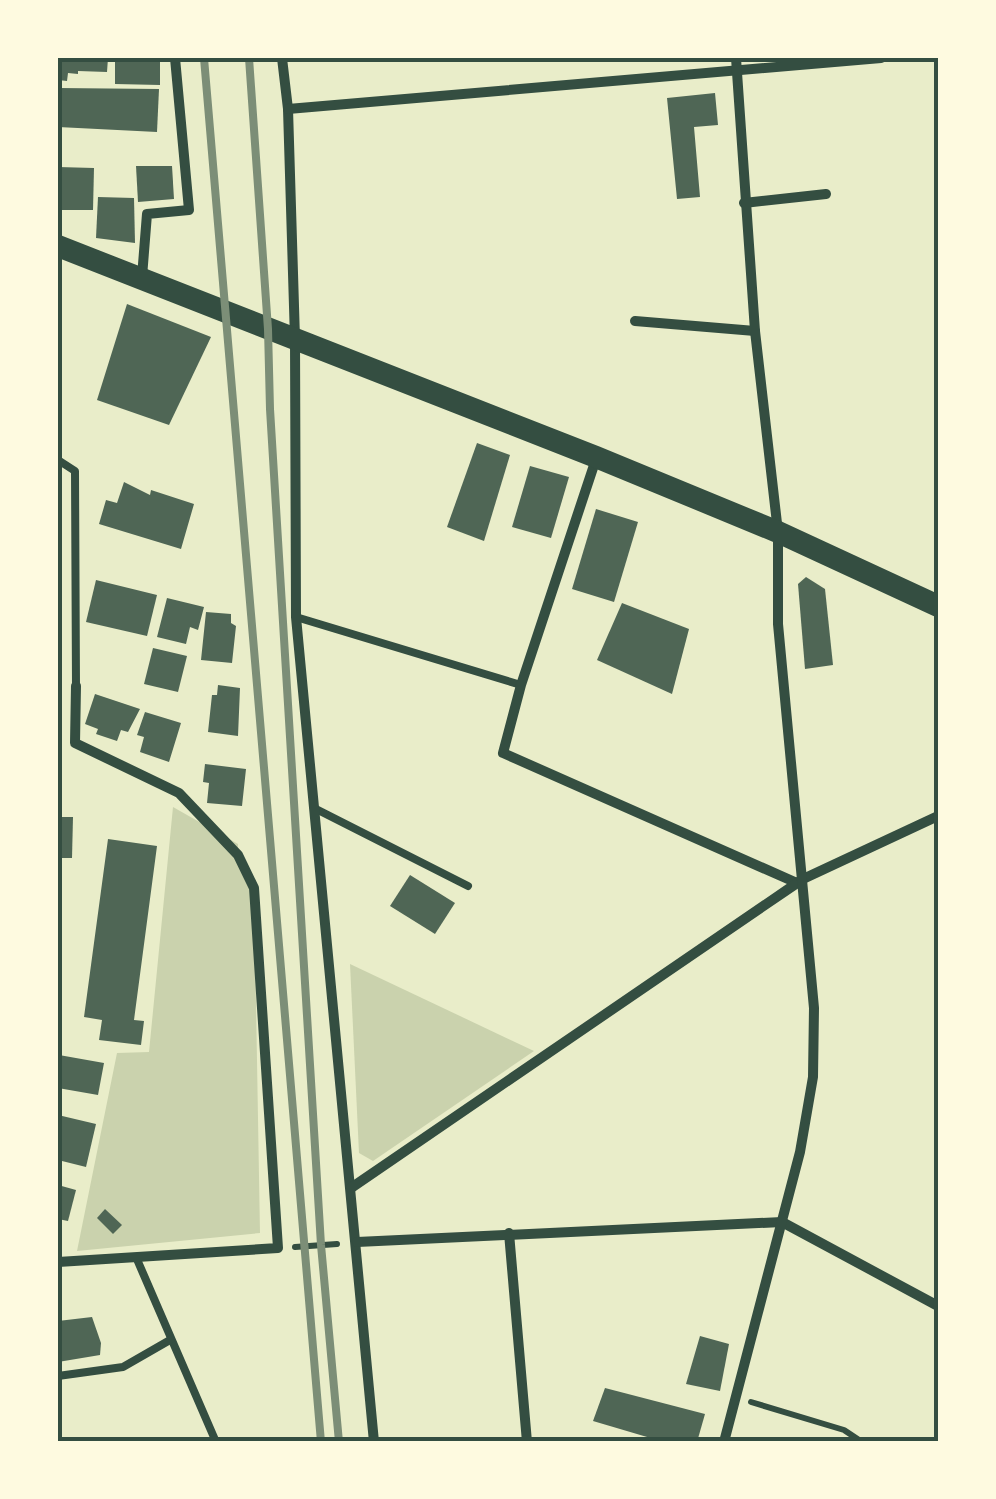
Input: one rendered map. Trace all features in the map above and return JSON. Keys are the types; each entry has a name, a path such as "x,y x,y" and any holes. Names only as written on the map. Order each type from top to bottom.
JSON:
{"main road":[{"path":"58,246 596,457 778,532 938,606"}],"street":[{"path":"142,278 147,214 189,210 176,58"},
{"path":"282,58 288,109 294,339 296,617 374,1442"},
{"path":"724,1442 800,1152 813,1077 814,1008 778,624 778,532 754,331 736,58"},
{"path":"288,109 881,58"},
{"path":"744,203 826,194"},
{"path":"635,321 754,331"},
{"path":"596,457 521,685 504,753 800,881"},
{"path":"58,1262 278,1248 254,888 238,855 179,793 75,742 76,686"},
{"path":"350,1188 800,881 938,816"},
{"path":"357,1242 782,1222 938,1306"},
{"path":"509,1233 526,1442"}],"lane":[{"path":"58,460 75,471 76,686"},
{"path":"296,617 521,685"},
{"path":"314,808 468,886"},
{"path":"136,1257 216,1442"},
{"path":"58,1376 123,1367 170,1340"}],"path":[{"path":"278,1248 357,1242"},
{"path":"736,1398 844,1430 862,1442"}],"green space":[{"path":"173,807 238,844 238,855 254,888 260,1233 77,1251 117,1053 149,1052"},
{"path":"350,964 534,1051 373,1161 359,1153"}],"building":[{"path":"58,58 108,58 107,72 78,71 68,73 67,81 58,80"},
{"path":"115,58 160,58 160,85 115,84"},
{"path":"58,88 159,89 157,132 58,127"},
{"path":"715,93 718,125 694,127 700,197 677,199 667,98"},
{"path":"136,166 172,166 174,199 138,202"},
{"path":"58,167 94,168 93,210 58,210"},
{"path":"98,197 134,198 135,243 96,238"},
{"path":"127,304 211,337 169,425 97,400"},
{"path":"477,443 510,455 484,541 447,527"},
{"path":"530,466 569,477 551,538 512,527"},
{"path":"124,482 150,495 151,490 194,504 181,549 99,524 106,500 117,503"},
{"path":"596,509 638,522 614,602 572,589"},
{"path":"806,577 825,589 833,665 805,669 798,584"},
{"path":"96,580 157,595 147,636 86,622"},
{"path":"167,598 204,607 198,630 190,627 186,644 157,637"},
{"path":"622,603 689,629 672,694 597,660"},
{"path":"206,612 231,614 231,623 236,626 232,663 201,660"},
{"path":"153,648 187,656 178,692 144,684"},
{"path":"218,685 240,688 238,736 208,732 212,695 217,695"},
{"path":"95,694 140,709 128,732 121,730 117,741 96,734 98,729 85,724"},
{"path":"145,712 181,723 169,762 140,752 144,737 137,735"},
{"path":"205,764 246,769 242,806 207,803 209,783 203,782"},
{"path":"58,817 73,817 72,858 58,858"},
{"path":"108,839 157,846 134,1020 144,1021 141,1045 99,1040 102,1020 84,1017"},
{"path":"410,875 455,903 435,934 390,906"},
{"path":"59,1055 104,1063 98,1095 58,1088"},
{"path":"58,1115 96,1124 86,1167 58,1160"},
{"path":"58,1185 76,1190 68,1221 58,1219"},
{"path":"105,1209 122,1225 113,1234 97,1218"},
{"path":"92,1317 101,1343 100,1355 58,1362 58,1321"},
{"path":"700,1336 729,1344 720,1391 686,1384"},
{"path":"605,1388 705,1414 697,1442 664,1442 593,1421"}],"railway":[{"path":"204,58 321,1442"},
{"path":"249,58 321,1245 339,1442"}]}
